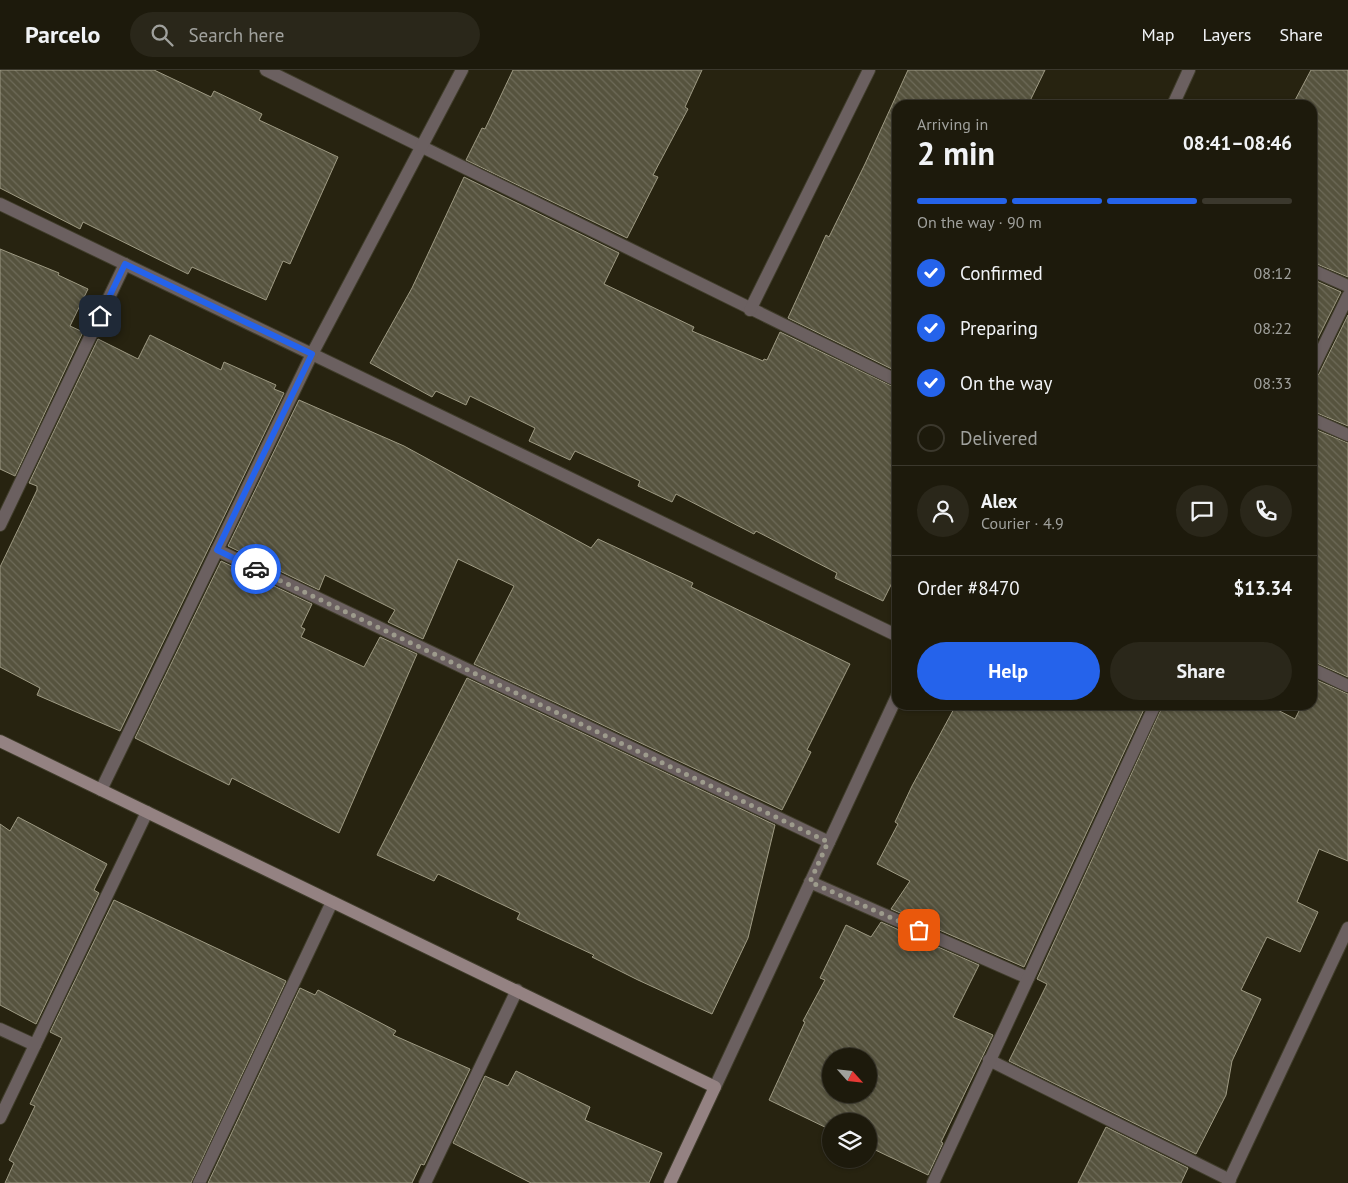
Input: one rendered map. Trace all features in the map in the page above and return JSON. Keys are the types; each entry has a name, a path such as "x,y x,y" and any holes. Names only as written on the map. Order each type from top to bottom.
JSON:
{"street":[{"path":"266,70 750,310 892,378"},
{"path":"101,790 312,354 462,70"},
{"path":"750,310 869,70"},
{"path":"1175,100 1189,70"},
{"path":"0,204 892,633"},
{"path":"0,525 125,264"},
{"path":"1317,272 1348,286"},
{"path":"1317,360 1348,296"},
{"path":"1317,421 1348,435"},
{"path":"217,550 828,842"},
{"path":"1317,671 1348,686"},
{"path":"670,1183 892,707"},
{"path":"933,1183 988,1060 1153,710"},
{"path":"0,741 715,1087"},
{"path":"0,1118 147,812"},
{"path":"810,882 1028,978"},
{"path":"199,1183 332,902"},
{"path":"988,1060 1229,1181 1348,928"},
{"path":"425,1183 517,990"},
{"path":"0,1029 35,1045"}],"building":[{"path":"0,70 154,70 211,97 214,91 262,114 259,120 338,157 290,264 283,261 266,300 192,267 188,274 83,222 80,229 0,188"},
{"path":"513,70 702,70 685,107 688,109 653,175 658,177 627,238 466,160 482,128 485,129"},
{"path":"908,70 1045,70 1030,100 894,100"},
{"path":"1311,70 1348,70 1348,277 1317,264 1317,100 1295,100"},
{"path":"892,105 892,369 788,318 826,235 829,237"},
{"path":"464,177 619,253 604,284 694,327 692,331 763,361 764,359 767,360 780,332 892,386 892,583 883,601 835,578 837,573 756,531 754,534 676,494 672,502 638,486 640,481 575,451 570,460 529,441 535,428 470,396 466,405 436,391 432,397 370,363 412,288"},
{"path":"0,249 59,273 58,275 88,289 70,326 83,332 15,476 0,469"},
{"path":"1317,281 1341,292 1317,340"},
{"path":"1348,315 1348,426 1317,413 1317,375"},
{"path":"150,335 221,370 224,362 276,385 274,389 284,393 120,731 37,695 40,688 0,667 0,567 37,490 37,486 29,483 98,339 138,359"},
{"path":"299,400 404,446 591,548 598,539 693,583 691,587 850,664 807,750 811,752 782,810 474,664 514,586 458,559 423,639 388,622 395,610 325,575 319,590 228,546"},
{"path":"1317,430 1348,443 1348,677 1317,663"},
{"path":"221,561 312,604 301,627 305,629 301,637 364,667 380,637 417,654 339,833 232,778 229,785 135,738"},
{"path":"467,678 775,825 748,938 712,1014 638,980 592,957 594,955 517,919 520,913 438,874 434,881 377,855"},
{"path":"1317,680 1348,694 1348,861 1319,849 1297,902 1318,912 1300,952 1267,937 1241,990 1261,999 1232,1061 1226,1095 1196,1154 1009,1061 1047,984 1037,979 1161,710 1278,710 1295,719 1300,710 1317,710"},
{"path":"953,710 1144,710 1024,967 891,909 910,881 877,864 898,824 895,822 912,786"},
{"path":"18,817 107,864 94,890 99,893 36,1024 0,1005 0,824 10,831"},
{"path":"114,900 286,981 191,1183 5,1183 14,1163 9,1160 35,1106 30,1104 62,1038 50,1032"},
{"path":"881,922 979,965 953,1017 993,1035 941,1142 943,1143 928,1175 877,1151 877,1113 822,1113 822,1126 769,1100 805,1022 803,1021 825,980 820,978 846,925 871,937"},
{"path":"300,988 315,995 318,990 396,1031 393,1035 470,1069 424,1165 421,1164 412,1183 208,1183"},
{"path":"516,1071 590,1107 585,1120 662,1153 649,1183 531,1183 453,1143 485,1076 508,1086"},
{"path":"1106,1127 1188,1168 1181,1183 1078,1183"}],"way so far":[{"path":"256,569 828,842 810,882 919,930"}],"route":[{"path":"100,316 125,264 312,354 217,550 256,569"}]}
